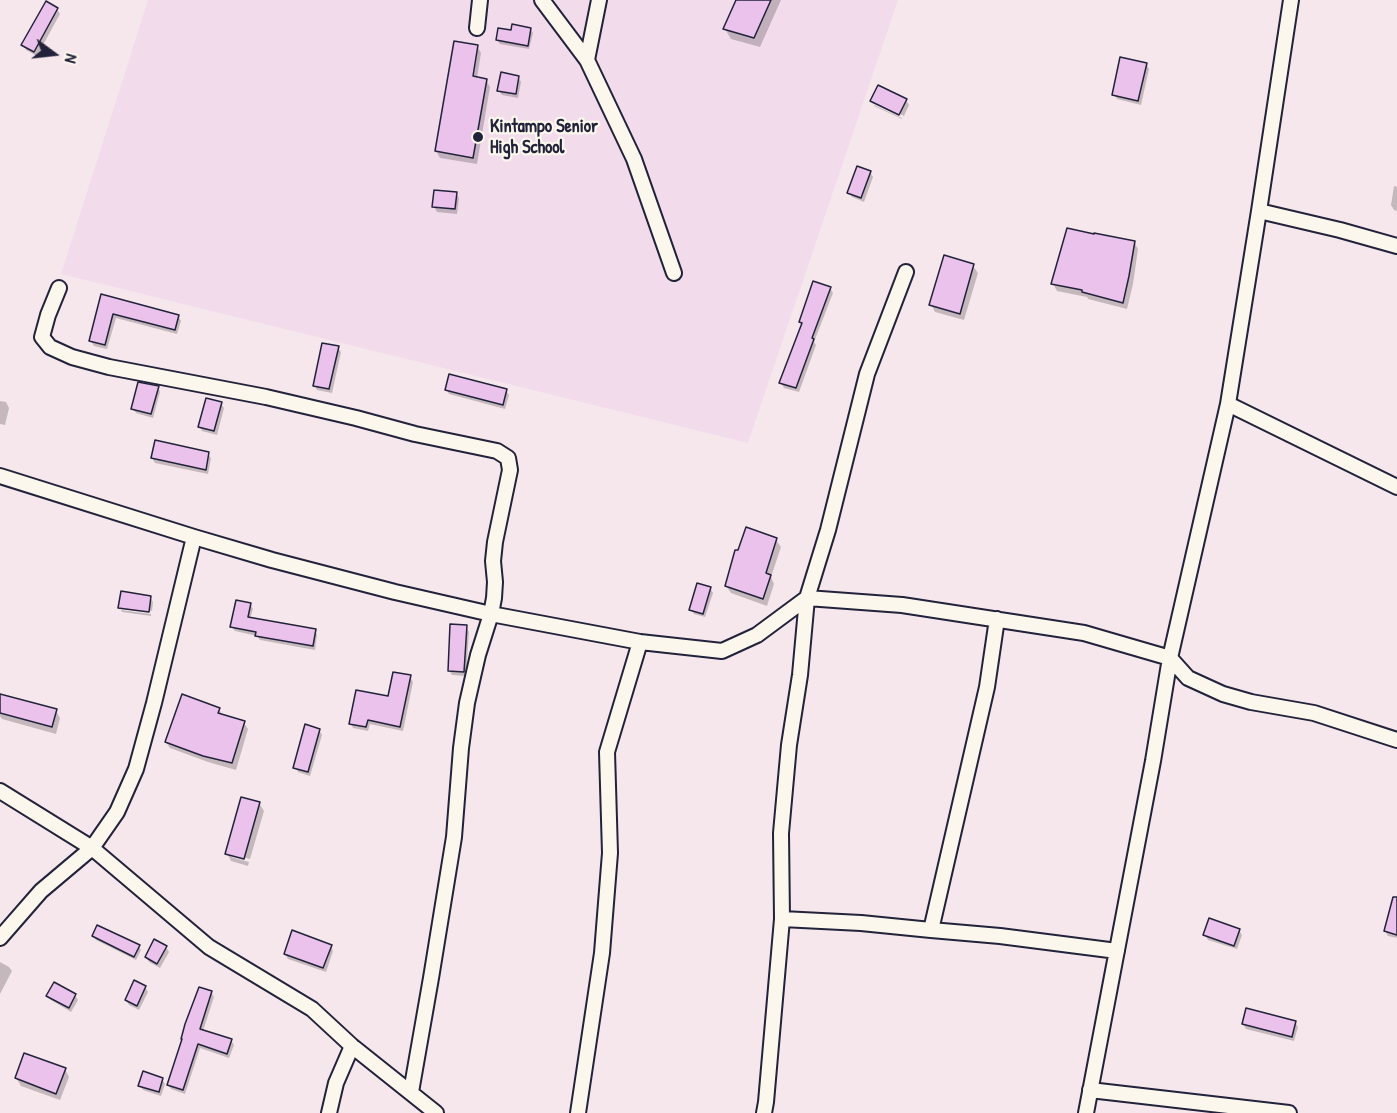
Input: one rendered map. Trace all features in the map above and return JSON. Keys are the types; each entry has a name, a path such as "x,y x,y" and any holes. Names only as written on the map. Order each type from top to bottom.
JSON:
{"street":[{"path":"477,28 480,0"},
{"path":"542,0 587,60 634,159 674,273"},
{"path":"587,60 599,0"},
{"path":"1086,1113 1153,760 1170,658 1228,404 1291,0"},
{"path":"1259,210 1397,246"},
{"path":"764,1113 782,919 781,833 807,598 828,530 867,374 906,272"},
{"path":"59,288 42,337 50,347 72,357 109,367 266,397 415,434 497,451 508,458 510,470 495,542 493,561 495,582 491,614 478,655 467,703 454,837 411,1092"},
{"path":"1228,404 1397,487"},
{"path":"0,476 272,560 491,614 640,642 722,651 757,635 807,598 902,605 1084,633 1170,658 1188,678 1223,694 1251,702 1314,713 1397,740"},
{"path":"0,938 41,891 92,848 117,812 136,769 194,537"},
{"path":"931,930 987,687 997,619"},
{"path":"578,1113 602,953 610,853 607,752 640,642"},
{"path":"0,791 92,848 209,947 312,1009 352,1046 436,1113"},
{"path":"782,919 861,923 1000,936 1117,951"},
{"path":"329,1113 336,1083 352,1046"},
{"path":"1090,1090 1288,1113"}],"shaded area":[{"name":"Kintampo Senior High School","path":"148,0 898,0 748,443 61,274"}],"building":[{"path":"736,0 771,0 754,38 723,29"},
{"path":"46,1 58,8 34,52 21,45"},
{"path":"512,24 531,28 528,46 496,40 498,28 511,30"},
{"path":"454,41 478,45 473,76 487,79 473,158 435,151"},
{"path":"1120,57 1147,63 1138,101 1112,95"},
{"path":"501,72 519,76 516,94 497,91"},
{"path":"878,85 907,99 899,115 870,101"},
{"path":"857,166 871,171 861,198 847,193"},
{"path":"434,190 457,192 455,209 432,207"},
{"path":"1067,228 1135,241 1123,303 1082,292 1082,290 1051,284"},
{"path":"944,255 974,264 960,314 929,305"},
{"path":"813,281 831,287 796,388 779,383 802,323 799,322"},
{"path":"101,294 179,315 175,330 113,314 105,345 89,341"},
{"path":"322,343 339,346 329,389 313,386"},
{"path":"449,374 507,389 503,405 445,390"},
{"path":"138,382 159,386 151,414 131,409"},
{"path":"206,398 222,402 214,431 198,427"},
{"path":"155,440 209,452 206,470 151,458"},
{"path":"746,527 777,538 766,573 771,575 763,599 725,586 735,550 738,550"},
{"path":"697,583 711,587 703,614 689,610"},
{"path":"121,591 151,596 149,612 118,608"},
{"path":"236,600 251,603 248,617 316,629 313,646 255,636 256,632 230,627"},
{"path":"450,624 467,625 464,672 448,671"},
{"path":"393,672 411,675 400,727 368,720 366,727 349,724 356,690 388,696"},
{"path":"0,694 57,709 52,727 0,713"},
{"path":"182,694 220,708 218,713 245,721 232,763 203,756 165,742"},
{"path":"305,724 320,729 308,772 293,768"},
{"path":"241,797 260,802 244,859 225,854"},
{"path":"1393,897 1397,897 1397,935 1384,931"},
{"path":"1209,918 1240,929 1234,946 1203,935"},
{"path":"97,925 140,945 134,957 92,936"},
{"path":"292,930 332,945 323,968 284,954"},
{"path":"154,939 167,946 157,964 145,957"},
{"path":"134,980 146,986 137,1006 125,1000"},
{"path":"54,982 76,994 69,1008 46,996"},
{"path":"199,987 212,991 200,1029 232,1039 227,1054 198,1044 183,1090 167,1085 185,1024"},
{"path":"1246,1008 1296,1021 1292,1037 1242,1024"},
{"path":"24,1053 66,1068 56,1094 15,1078"},
{"path":"143,1071 163,1078 159,1092 138,1086"}],"place":[{"name":"Kintampo Senior High School","path":"478,137"}]}
